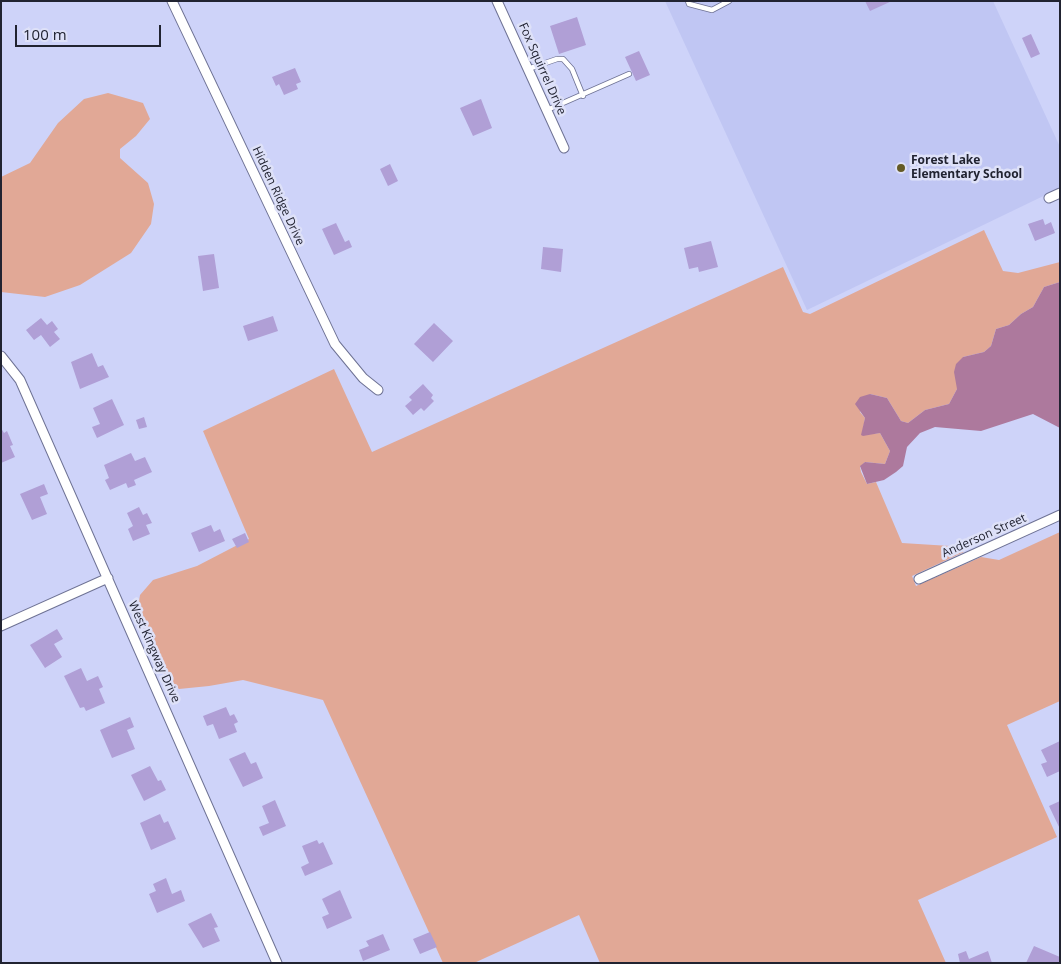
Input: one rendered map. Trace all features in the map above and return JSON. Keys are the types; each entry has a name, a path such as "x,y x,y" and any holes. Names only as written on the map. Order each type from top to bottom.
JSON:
{"street":[{"name":"Hidden Ridge Drive","path":"172,1 335,344 363,378 378,390"},
{"name":"Fox Squirrel Drive","path":"498,1 564,148"},
{"path":"1049,198 1060,193"},
{"name":"West Kingway Drive","path":"1,356 20,380 278,963"},
{"name":"Anderson Street","path":"918,579 1060,515"},
{"path":"1,626 108,578"}],"lane":[{"path":"688,1 689,4 712,10 729,1"},
{"path":"528,69 557,59 563,59 572,69 584,96"},
{"path":"547,110 584,96 629,74"}],"shaded area":[{"name":"Forest Lake Elementary School","path":"665,1 993,1 1060,147 1060,188 807,310"},
{"path":"108,93 143,103 150,119 136,136 120,149 120,158 148,183 154,204 151,224 131,253 80,285 45,297 1,292 1,177 30,163 58,123 84,99"},
{"path":"984,230 1003,271 1018,273 1060,262 1060,282 1044,287 1033,307 1021,314 1009,325 996,329 991,346 984,352 963,357 957,389 949,404 925,410 908,423 901,421 887,398 870,394 860,412 865,418 862,435 880,433 890,451 885,464 865,462 860,467 861,472 867,484 876,482 902,543 950,546 964,552 912,576 916,586 981,557 999,560 1060,532 1060,701 1007,725 1057,837 918,900 946,963 600,963 579,915 474,963 443,963 323,700 243,680 179,689 165,675 137,613 140,595 153,580 197,566 249,539 203,431 334,369 372,452 783,267 803,312 810,314"},
{"path":"1060,282 1060,428 1033,414 981,431 935,427 920,433 907,447 903,466 896,472 884,480 867,484 860,466 865,462 885,464 890,451 880,433 861,435 865,418 855,404 860,397 870,394 887,398 901,421 908,423 925,410 949,404 957,389 954,372 956,364 963,357 984,352 991,346 996,329 1009,325 1021,314 1033,307 1044,287"}],"building":[{"path":"865,1 892,1 870,11"},
{"path":"577,17 586,45 559,54 550,26"},
{"path":"1031,34 1040,54 1031,58 1022,38"},
{"path":"639,51 650,75 636,81 625,57"},
{"path":"295,68 301,82 296,84 298,89 284,95 279,84 276,86 272,77"},
{"path":"481,99 492,128 473,136 460,108"},
{"path":"390,164 398,181 388,186 380,169"},
{"path":"1043,219 1045,225 1051,222 1055,233 1035,241 1028,224"},
{"path":"336,223 345,242 349,240 352,247 334,255 322,229"},
{"path":"711,241 718,267 699,272 698,267 689,269 684,248"},
{"path":"543,247 563,249 561,272 541,269"},
{"path":"214,254 219,288 203,291 198,256"},
{"path":"273,316 278,331 248,341 243,326"},
{"path":"41,318 47,325 52,321 58,329 54,332 60,339 50,347 41,335 34,340 26,330"},
{"path":"434,323 453,341 433,362 414,344"},
{"path":"92,353 98,367 103,365 109,377 80,389 71,362"},
{"path":"423,384 433,395 431,398 434,401 424,411 421,408 413,415 405,406 412,400 409,397"},
{"path":"112,399 124,425 97,438 92,427 100,424 93,408"},
{"path":"144,417 147,427 139,429 136,420"},
{"path":"1,428 4,433 7,431 13,445 10,446 15,457 1,463"},
{"path":"131,453 135,461 145,457 152,472 134,480 136,485 128,488 126,483 110,490 105,480 109,478 104,465"},
{"path":"44,484 48,494 40,497 47,514 32,520 20,494"},
{"path":"139,507 143,515 147,513 152,523 146,525 150,534 133,541 128,529 133,526 127,513"},
{"path":"211,525 214,532 220,529 225,541 199,552 191,533"},
{"path":"245,533 249,542 237,548 232,539"},
{"path":"57,629 63,639 54,644 62,657 45,668 30,645"},
{"path":"81,668 87,681 98,676 103,687 99,689 105,703 86,711 84,707 80,708 64,676"},
{"path":"226,707 230,716 234,714 238,722 234,724 237,732 219,739 213,724 207,726 203,716"},
{"path":"130,717 134,727 127,730 135,749 112,758 100,730"},
{"path":"1060,741 1060,771 1047,777 1041,764 1047,762 1041,750"},
{"path":"245,752 251,764 256,762 263,778 243,787 229,759"},
{"path":"150,766 158,781 161,780 166,790 144,801 131,775"},
{"path":"275,800 286,826 263,836 259,827 269,823 262,806"},
{"path":"1060,801 1060,829 1049,806"},
{"path":"160,814 164,823 168,821 176,839 151,850 140,823"},
{"path":"317,840 319,844 323,842 333,864 305,876 301,867 309,863 302,846"},
{"path":"166,878 172,894 181,890 185,901 157,913 149,894 156,891 153,884"},
{"path":"340,890 352,918 327,929 322,917 329,914 322,899"},
{"path":"211,913 218,927 214,928 220,941 203,948 188,924"},
{"path":"430,932 437,947 420,954 413,939"},
{"path":"383,934 390,950 363,961 359,950 369,946 366,941"},
{"path":"1034,946 1060,957 1060,963 1026,963"},
{"path":"966,951 969,959 988,951 992,963 960,963 958,954"}],"place":[{"name":"Forest Lake Elementary School","path":"901,168"}]}
